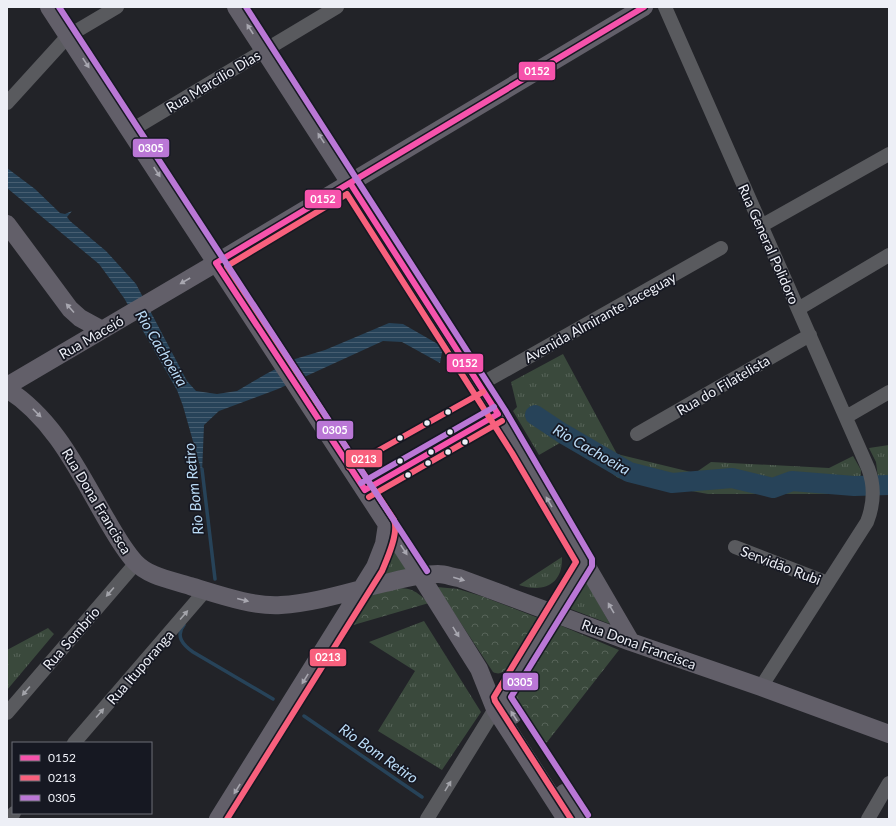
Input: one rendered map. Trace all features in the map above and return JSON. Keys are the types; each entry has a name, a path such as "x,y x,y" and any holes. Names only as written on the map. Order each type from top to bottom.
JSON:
{"main road":[{"path":"49,7 387,524 479,669 502,698 581,819"},
{"path":"236,7 519,449 631,642"},
{"name":"Rua Maceió","path":"7,386 154,300 644,7"},
{"path":"7,224 70,309 80,318 102,330"},
{"name":"Rua Dona Francisca","path":"7,389 39,414 63,444 123,547 136,563 143,569 154,574 205,591 255,604 269,605 320,599 420,575 440,574 459,578 631,642 761,687 889,734"},
{"path":"218,819 380,558 387,524"},
{"path":"502,698 585,562"},
{"path":"320,599 332,612 333,634"},
{"path":"479,669 494,682 566,819"}],"street":[{"path":"7,104 68,36 117,7"},
{"name":"Rua Marcílio Dias","path":"130,131 337,7"},
{"name":"Rua General Polidoro","path":"665,7 846,417 873,485 873,502 867,522 828,583"},
{"path":"761,226 889,154"},
{"name":"Avenida Almirante Jaceguay","path":"479,385 721,248"},
{"path":"798,309 889,255"},
{"name":"Rua do Filatelista","path":"637,434 810,335"},
{"path":"846,417 889,392"},
{"name":"Servidão Rubi","path":"735,547 828,583"},
{"name":"Rua Sombrio","path":"7,713 136,563"},
{"path":"761,687 828,583"},
{"name":"Rua Ituporanga","path":"75,742 205,591"},
{"path":"427,819 502,698"},
{"path":"868,819 889,783"}],"green space":[{"path":"563,354 617,454 695,473 711,462 829,468 853,456 861,470 860,494 708,494 618,478 584,451 565,440 539,455 513,411 517,407 511,382"},
{"path":"889,445 889,483 878,478 876,462 869,448"},
{"path":"392,547 407,571 373,580"},
{"path":"562,557 559,574 550,584 536,588 519,585"},
{"path":"585,579 610,624 568,608"},
{"path":"437,587 458,589 481,596 541,619 507,669 504,672 495,673"},
{"path":"397,588 414,591 429,603 350,626 354,610 362,601 379,593"},
{"path":"424,621 481,712 442,770 378,731 415,671 369,642"},
{"path":"557,624 619,650 544,746 513,697"},
{"path":"48,628 54,634 7,690 7,650"}],"water":[{"path":"7,168 35,189 60,213 65,214 72,211 67,217 70,221 106,251 136,284 187,381 196,391 217,394 237,391 295,359 325,350 389,323 403,324 443,347 440,363 402,342 383,341 278,389 219,411 204,425 202,473 177,390 124,298 99,264 7,188"}],"waterway":[{"name":"Rio Cachoeira","path":"535,415 562,433 629,472 672,483 732,478 773,488 792,481 854,486 889,485"},
{"name":"Rio Bom Retiro","path":"202,469 215,579"},
{"name":"Rio Bom Retiro","path":"184,625 181,629 180,637 189,649 273,699"},
{"name":"Rio Bom Retiro","path":"304,716 422,797"}],"transit line":[{"name":"0305","path":"59,7 427,571"},
{"name":"0305","path":"246,7 505,410 592,559 592,566 511,697 588,815"},
{"name":"0152","path":"216,263 644,7"},
{"name":"0152","path":"350,183 498,414 365,490"},
{"name":"0213","path":"227,819 382,571 394,539 394,520 227,266 347,194 512,453 576,562 494,697 495,701 571,819"},
{"name":"0152","path":"216,263 365,490"},
{"name":"0213","path":"349,467 483,392"},
{"name":"0305","path":"361,483 494,407"},
{"name":"0213","path":"369,497 502,421"}]}
